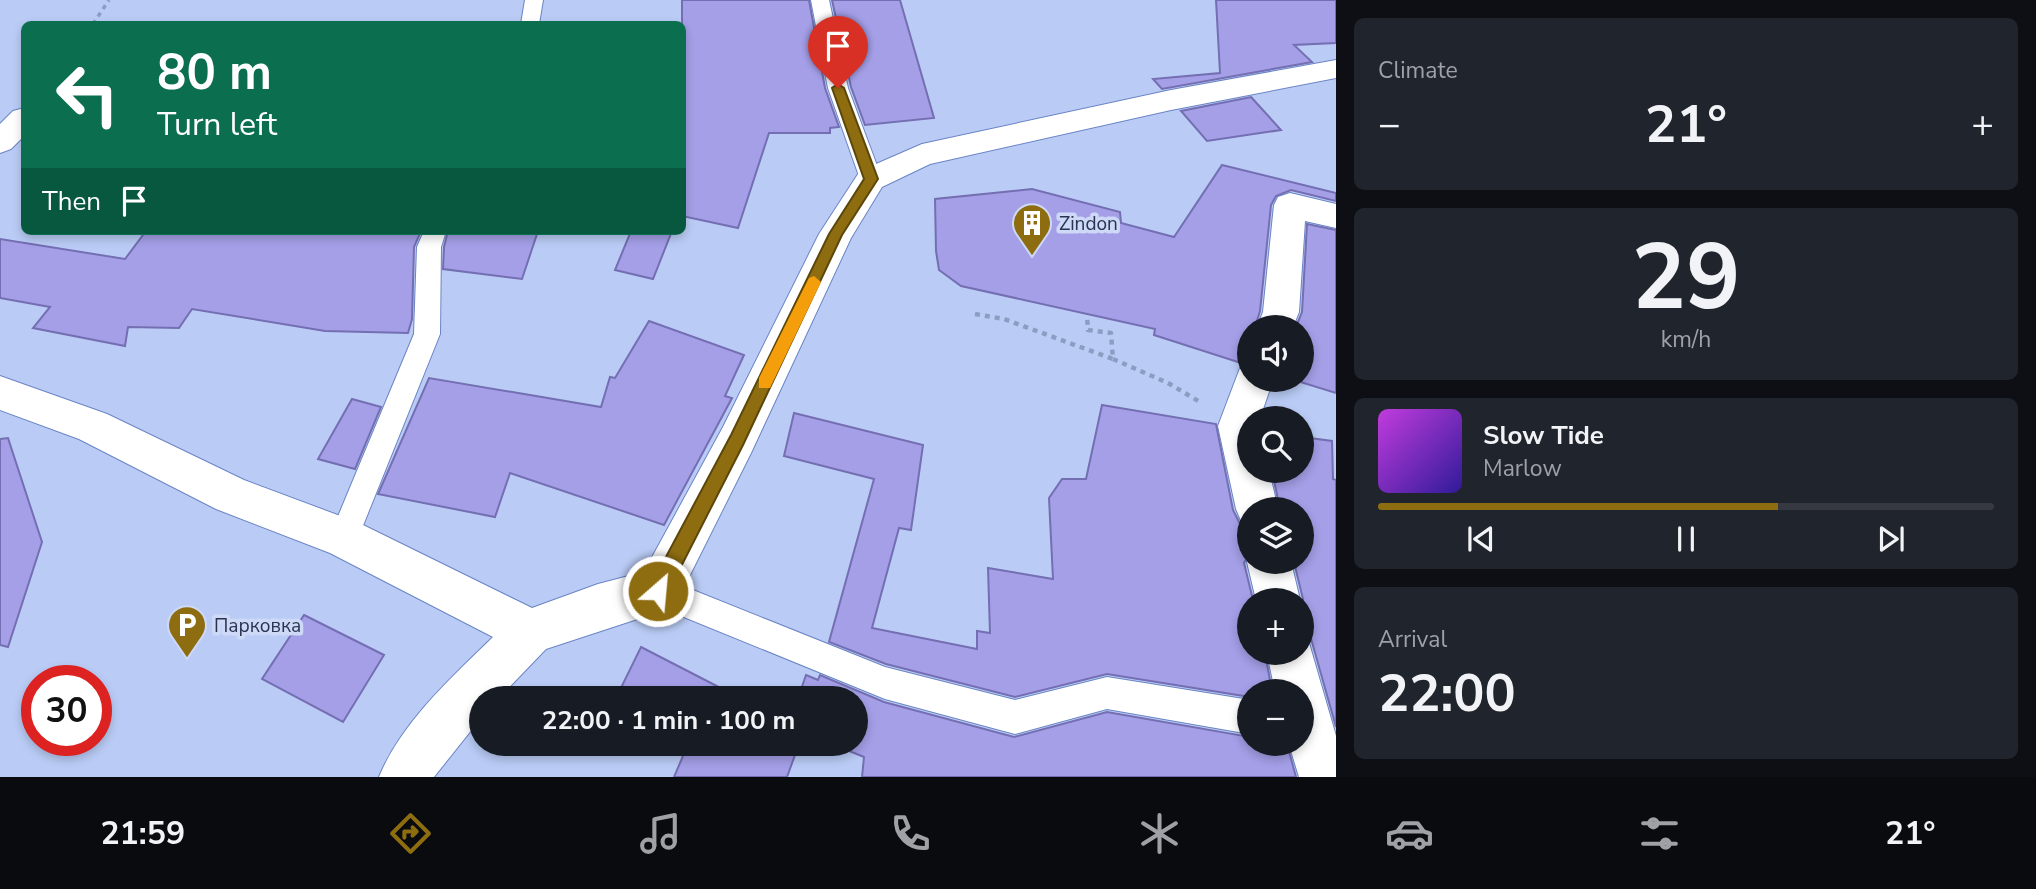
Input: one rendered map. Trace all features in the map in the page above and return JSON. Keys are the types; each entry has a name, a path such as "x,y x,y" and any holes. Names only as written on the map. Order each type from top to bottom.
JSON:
{"street":[{"path":"404,777 429,740 483,677 531,632 598,607 658,591 737,440 836,234 871,179 922,155 1171,100 1336,69"},
{"path":"0,142 21,121"},
{"path":"1280,315 1290,205 1336,216"},
{"path":"1250,392 1238,426 1254,497"},
{"path":"0,393 93,426 231,495 344,538 531,632"},
{"path":"1314,747 1324,777"}],"lane":[{"path":"530,21 534,0"},
{"path":"820,0 838,88 871,179"},
{"path":"344,538 426,334 429,247 434,235"},
{"path":"658,591 885,683 1015,718 1107,693 1237,715"}],"path":[{"path":"95,21 109,0"},
{"path":"975,314 1004,319 1114,359 1168,383"},
{"path":"1087,315 1088,330 1111,333 1114,359"}],"building":[{"path":"682,0 809,0 825,88 839,127 830,128 830,133 769,133 738,228 686,217 686,21 682,21"},
{"path":"832,0 900,0 934,118 865,125 851,87"},
{"path":"1216,0 1336,0 1336,43 1294,45 1312,62 1162,89 1153,79 1220,73"},
{"path":"1251,97 1281,130 1207,141 1181,111"},
{"path":"1222,165 1336,193 1336,201 1291,190 1276,196 1271,205 1260,311 1259,315 1237,315 1237,362 1154,335 1155,329 961,286 939,270 935,199 1032,189 1120,212 1121,223 1174,237"},
{"path":"1307,224 1336,230 1336,393 1314,386 1314,315 1301,315"},
{"path":"143,235 419,235 414,247 412,319 408,333 325,331 192,309 179,328 128,327 125,346 33,328 50,307 0,298 0,239 125,259"},
{"path":"447,235 537,235 522,279 443,269"},
{"path":"629,235 670,235 653,279 615,270"},
{"path":"649,321 744,355 725,396 732,398 664,525 510,473 495,517 378,494 429,378 601,407 610,377 615,378"},
{"path":"352,399 381,407 355,469 318,459"},
{"path":"1102,405 1216,424 1233,510 1237,518 1237,574 1247,574 1250,588 1237,588 1237,665 1267,665 1270,679 1237,679 1237,695 1107,674 1015,697 886,664 829,642 874,479 784,456 794,413 923,445 911,530 899,528 872,628 977,649 977,631 990,633 988,568 1053,579 1049,498 1062,479 1086,479"},
{"path":"8,438 42,542 8,647 0,645 0,439"},
{"path":"1314,439 1332,441 1333,479 1336,480 1336,727 1314,649 1314,588 1300,588 1297,574 1314,574 1314,497 1277,497 1275,483 1314,483"},
{"path":"304,615 384,655 343,722 262,679"},
{"path":"641,647 717,686 622,686"},
{"path":"806,675 818,680 820,675 846,686 802,686"},
{"path":"868,695 1014,737 1107,712 1237,735 1237,756 1290,756 1296,777 862,777 864,757 862,756 868,756"},
{"path":"683,756 795,756 787,777 674,777"}],"slow traffic":[{"path":"765,383 814,282"}],"place":[{"name":"Zindon","path":"1032,257"},
{"name":"Парковка","path":"187,659"}],"route":[{"path":"658,591 737,440 836,234 871,179 838,88"}]}
